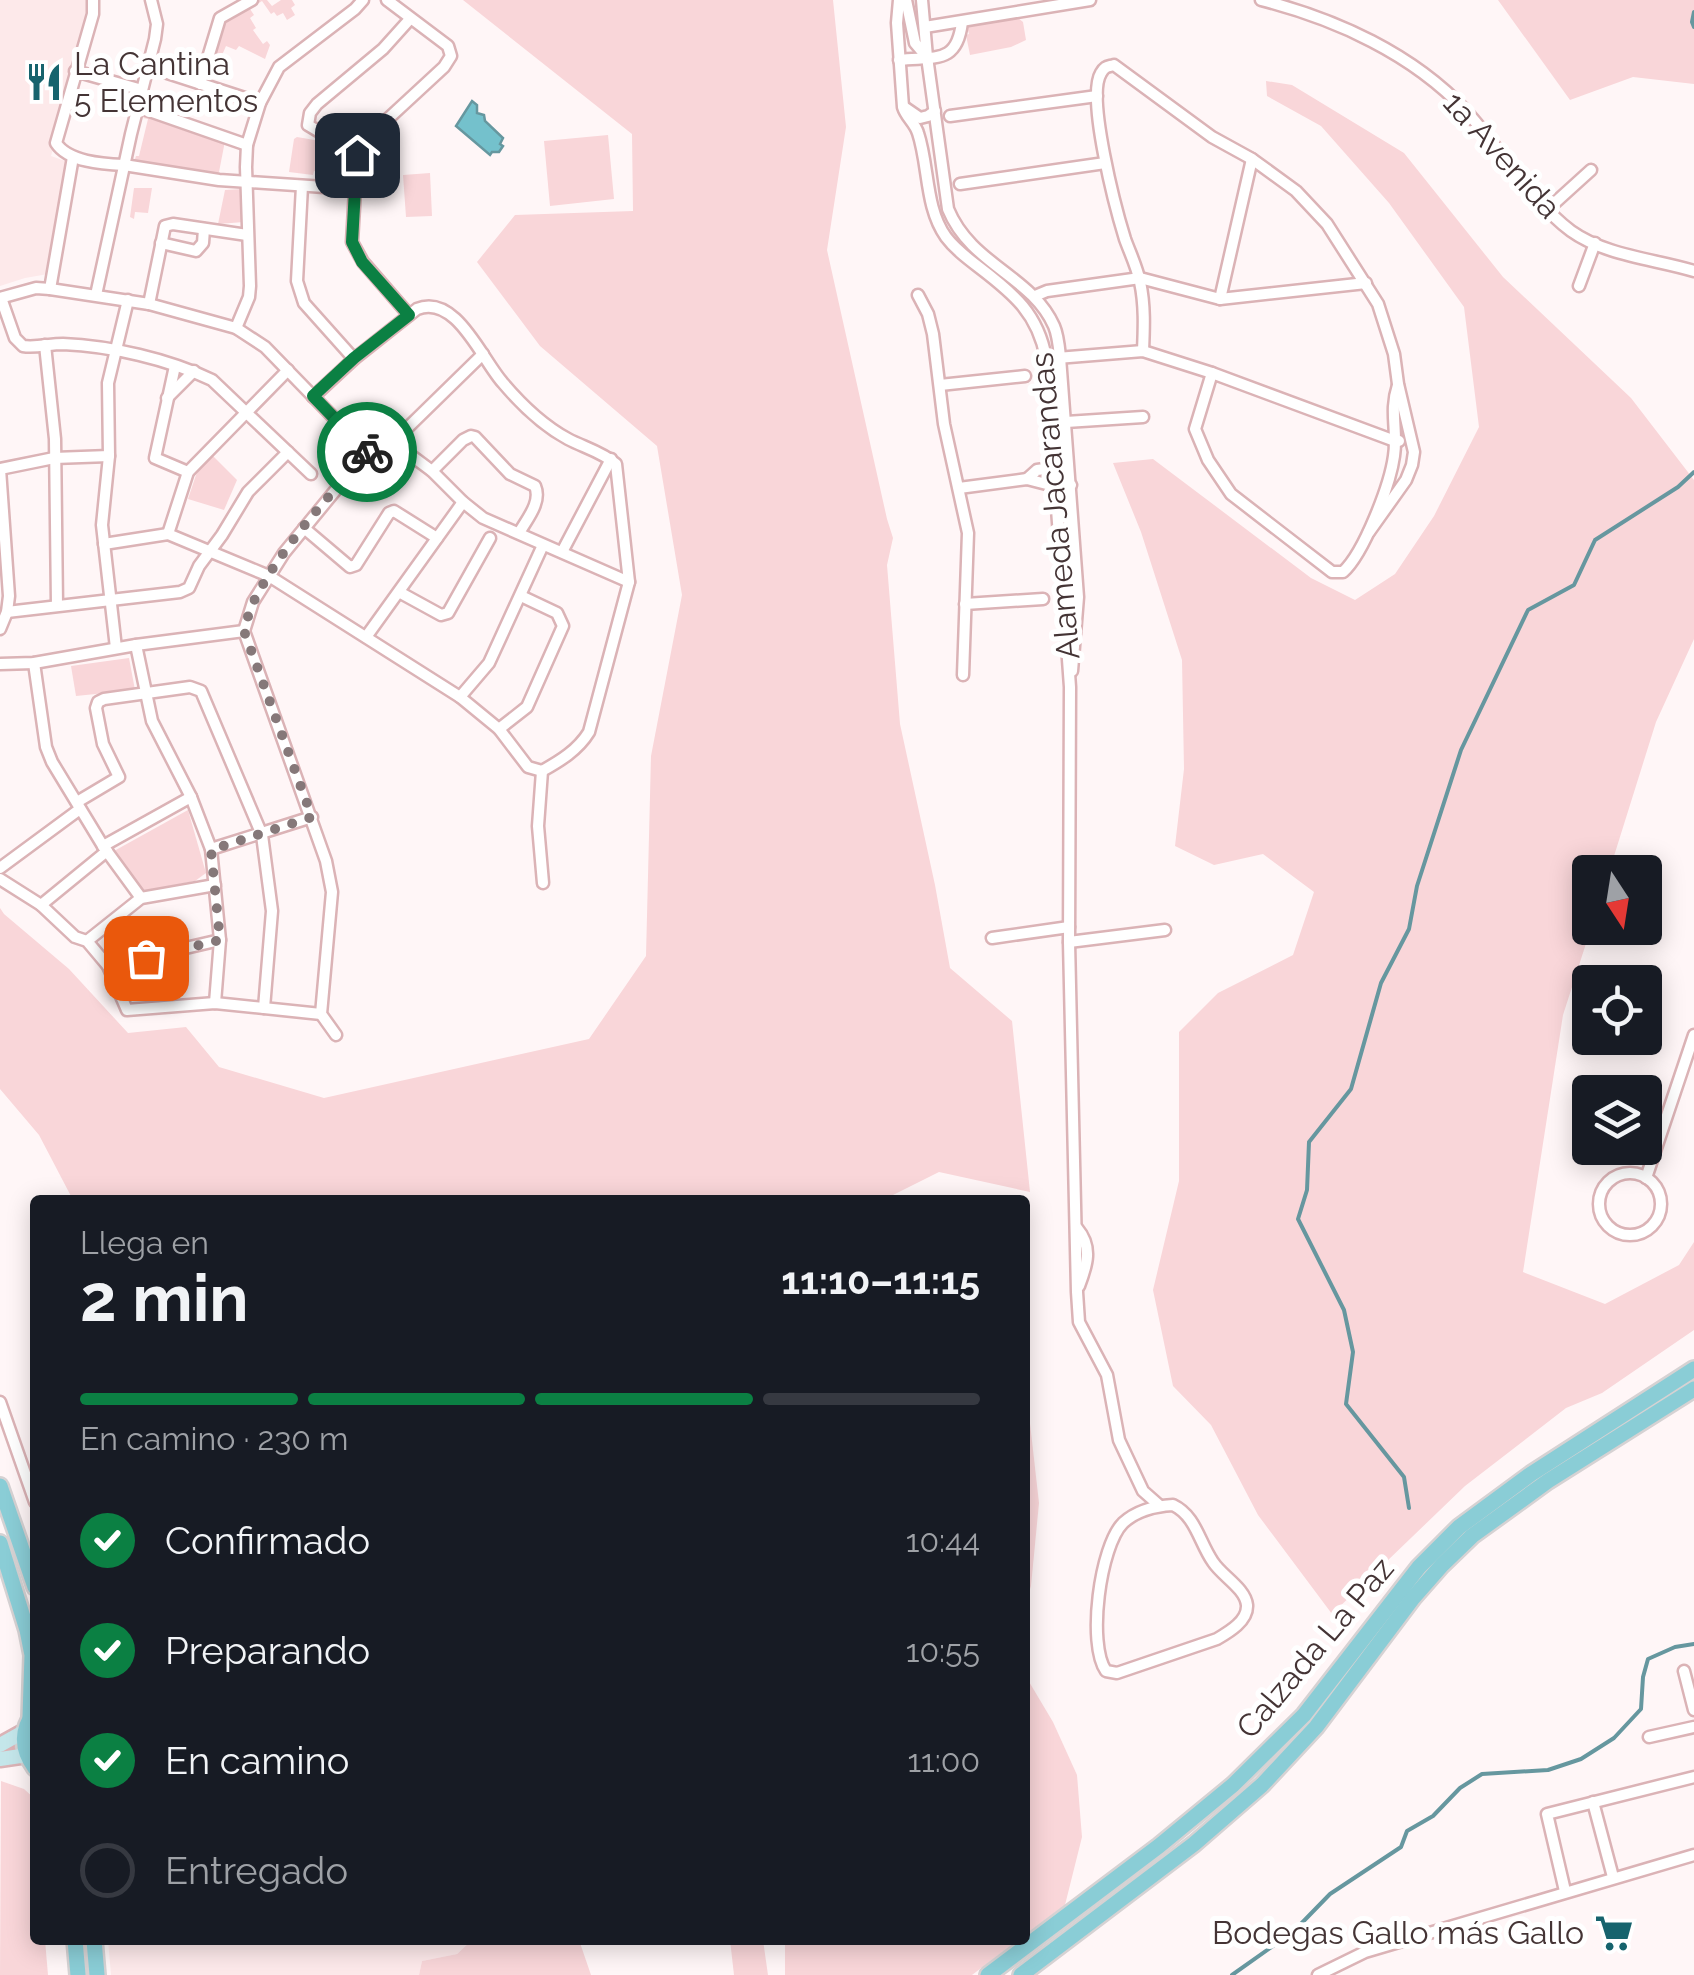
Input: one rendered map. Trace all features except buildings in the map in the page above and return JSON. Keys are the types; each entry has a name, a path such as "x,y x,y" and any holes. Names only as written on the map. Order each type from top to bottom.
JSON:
{"main road":[{"name":"Calzada La Paz","path":"1030,1943 1233,1786 1304,1715 1419,1567 1458,1527 1531,1474 1694,1369"},
{"name":"Calzada La Paz","path":"1021,1975 1194,1844 1262,1784 1316,1726 1413,1598 1472,1536 1548,1481 1694,1389"},
{"path":"0,1486 30,1572"},
{"path":"0,1543 30,1645"},
{"path":"30,1720 24,1742 30,1758"},
{"path":"75,1945 78,1975"},
{"path":"94,1945 97,1975"},
{"name":"Calzada La Paz","path":"988,1975 1028,1945"}],"street":[{"path":"93,0 93,14 56,143 60,150 74,157 219,180 354,190"},
{"path":"96,296 157,24 151,0"},
{"path":"200,84 220,18 252,0"},
{"path":"236,328 249,297 247,145 260,103 279,67 363,0"},
{"path":"387,0 448,46 451,56 364,141 357,155 351,229 356,252 409,315"},
{"path":"902,0 915,43 927,57"},
{"name":"Alameda Jacarandas","path":"902,0 897,23 903,107 918,134 934,212 944,234 959,252 1020,301 1037,326 1046,358 1070,687"},
{"name":"Alameda Jacarandas","path":"922,0 948,209 966,240 1035,296 1055,328 1078,597 1070,687"},
{"path":"925,27 1090,0"},
{"name":"1a Avenida","path":"1261,0 1362,36 1390,50 1444,90 1572,231 1594,243 1694,271"},
{"path":"364,141 308,125 310,113 384,48 410,19"},
{"path":"900,60 946,54 960,42 962,22"},
{"path":"1143,352 1140,278 1105,164 1097,96 1101,73 1114,65 1212,137 1252,159 1296,191 1327,224 1378,304 1388,328 1412,438 1412,464 1406,480 1369,532"},
{"path":"149,67 260,103"},
{"path":"75,71 142,90"},
{"path":"950,116 1097,96"},
{"path":"138,107 247,145"},
{"path":"903,107 920,118 935,110"},
{"path":"925,166 928,155 936,152 941,156"},
{"path":"50,288 74,157"},
{"path":"1220,299 1252,159"},
{"path":"960,184 1105,164"},
{"path":"1548,209 1591,170"},
{"path":"302,186 296,281 299,292 304,303 354,358"},
{"path":"149,304 167,225 247,236"},
{"path":"161,244 196,250 203,243 204,229"},
{"path":"1579,286 1594,243"},
{"path":"1035,296 1047,290 1140,278 1220,299 1366,283"},
{"path":"311,474 212,380 194,371 115,350 45,344 29,348 18,343 1,298 50,288 149,304 236,328 265,347 370,455"},
{"path":"918,294 933,334 944,424 968,533 964,674"},
{"path":"116,648 102,525 109,456 108,383 128,300"},
{"path":"313,396 354,358 426,305 443,309 478,343 488,365 505,386 545,422 616,464 629,582 589,732 578,746 542,771"},
{"path":"45,344 54,416 57,605"},
{"path":"1046,358 1143,352 1212,373 1395,442 1412,438"},
{"path":"336,1035 321,1014 332,892 326,861 244,631 253,602 284,552 348,474 393,442 482,354"},
{"path":"175,366 155,458 188,472"},
{"path":"168,534 188,472 288,370"},
{"path":"166,399 194,371"},
{"path":"1212,373 1196,428 1208,460 1231,494 1332,572 1343,572 1352,565 1369,532 1390,472 1395,442 1392,404 1398,384"},
{"path":"940,385 1025,376"},
{"path":"1066,422 1142,417"},
{"path":"432,471 463,440 475,437 502,467 537,490 537,500 519,533"},
{"path":"393,442 432,471 483,518 629,582"},
{"path":"7,612 185,590 248,492 288,452"},
{"path":"0,629 8,596 0,469 54,458 109,456"},
{"path":"562,552 610,459"},
{"path":"1027,479 1037,470 1052,468"},
{"path":"959,488 1027,479 1054,486 1071,485"},
{"path":"366,637 463,502"},
{"path":"304,528 350,566 356,565 394,511 437,538"},
{"path":"104,544 168,534 270,576 460,698 499,729 528,767 542,771"},
{"path":"398,592 437,613 448,613 490,538"},
{"path":"460,698 489,663 543,545"},
{"path":"499,729 526,708 563,626 557,612 521,596"},
{"path":"965,604 1043,599"},
{"path":"0,664 34,663 136,644 244,631"},
{"path":"136,644 152,721 211,850 220,940 215,1003"},
{"path":"34,663 46,747 52,762 105,849 141,898"},
{"path":"0,868 120,776 103,744 98,702 190,687 201,691 262,835 272,911 264,1008"},
{"path":"1070,687 1069,942 1076,1227 1086,1238 1088,1254 1076,1292 1079,1322 1108,1375 1119,1440 1143,1490 1160,1506"},
{"path":"542,771 538,826 543,883"},
{"path":"41,906 105,849 190,797"},
{"path":"211,850 312,817"},
{"path":"0,879 87,941 108,966 128,1010 215,1003 321,1014"},
{"path":"87,941 141,898 214,885"},
{"path":"992,938 1069,927"},
{"path":"1069,942 1165,930"},
{"path":"108,966 220,940"},
{"path":"1646,1178 1694,1036"},
{"path":"1626,1174 1646,1178 1654,1184 1661,1202 1656,1222 1639,1234 1629,1235 1610,1228 1599,1201 1608,1183 1626,1174"},
{"path":"0,1402 30,1487"},
{"path":"17,1447 30,1459"},
{"path":"1134,1514 1160,1506 1182,1509 1214,1564 1244,1596 1245,1614 1217,1639 1117,1673 1106,1671 1098,1658 1097,1600 1113,1535 1134,1514 1143,1490"},
{"path":"1684,1671 1694,1710"},
{"path":"0,1745 30,1720"},
{"path":"1649,1737 1694,1727"},
{"path":"0,1759 30,1761"},
{"path":"1565,1891 1547,1814 1694,1777"},
{"path":"1593,1802 1613,1877"},
{"path":"1318,1975 1365,1952 1694,1855"}],"shaded area":[{"path":"0,0 88,0 91,4 51,156 68,162 48,274 0,286"},
{"path":"260,0 267,0 272,6 281,0 292,0 295,5 291,8 295,15 287,20 283,13 271,14 262,1 250,9 256,28 253,30 263,44 267,41 270,45 265,59 239,46 236,50 226,46 219,62 224,65 220,75 207,68 221,23"},
{"path":"463,0 833,0 846,127 827,250 893,538 887,565 900,724 950,968 1012,1021 1030,1192 939,1172 893,1195 70,1195 39,1135 0,1089 0,908 69,969 128,1033 186,1027 219,1067 324,1098 589,1039 646,956 651,756 682,595 657,446 540,346 477,262 515,215 633,211 632,134"},
{"path":"1498,0 1694,0 1694,84 1633,77 1570,100"},
{"path":"1018,18 1023,22 1026,40 970,55 967,27"},
{"path":"1266,81 1292,85 1404,153 1503,277 1631,398 1694,480 1694,639 1656,722 1614,855 1572,855 1572,945 1586,945 1579,965 1572,965 1572,987 1563,1015 1523,1272 1605,1304 1679,1265 1694,1242 1694,1330 1602,1393 1566,1408 1465,1486 1332,1614 1258,1515 1211,1425 1173,1386 1153,1290 1179,1181 1179,1032 1218,993 1293,955 1314,892 1263,854 1214,865 1175,846 1184,769 1182,660 1141,532 1113,463 1153,459 1311,578 1355,600 1395,574 1434,516 1479,427 1464,307 1389,203 1321,126 1267,96"},
{"path":"146,114 225,141 219,172 216,175 134,162 139,156"},
{"path":"608,135 614,199 550,206 544,141"},
{"path":"297,137 320,141 318,172 313,175 289,172"},
{"path":"430,173 432,216 406,217 403,175"},
{"path":"134,188 152,188 148,213 135,212 134,219 130,217"},
{"path":"243,189 244,222 218,224 225,190"},
{"path":"211,454 237,480 224,510 188,499 196,475"},
{"path":"129,658 135,690 76,696 71,666"},
{"path":"188,810 206,873 195,881 143,891 114,851"},
{"path":"1030,1423 1039,1503 1030,1589"},
{"path":"1030,1683 1077,1775 1082,1837 1065,1905 1030,1931"},
{"path":"1,1781 30,1794 30,1945 45,1945 48,1975 0,1975"},
{"path":"108,1945 467,1945 457,1954 422,1961 419,1975 111,1975"},
{"path":"467,1945 581,1945 591,1975 419,1975 422,1961 457,1954"},
{"path":"731,1945 764,1945 768,1975 734,1975"},
{"path":"785,1945 1011,1945 972,1975 785,1975"}],"water":[{"path":"472,101 477,105 477,113 484,115 485,121 503,138 499,152 490,155 456,126"}],"waterway":[{"path":"1694,12 1694,27"},
{"path":"1409,1508 1404,1477 1346,1404 1353,1352 1344,1310 1298,1219 1307,1190 1309,1142 1351,1089 1381,983 1409,929 1417,886 1461,750 1528,610 1574,585 1595,540 1678,487 1694,472"},
{"path":"1232,1975 1294,1931 1330,1894 1401,1847 1407,1831 1433,1816 1460,1788 1482,1774 1548,1770 1581,1759 1614,1738 1641,1709 1648,1659 1675,1647 1694,1644"}],"way so far":[{"path":"146,958 220,940 211,850 312,817 244,631 253,602 284,552 348,474 370,455 367,452"}],"place":[{"name":"La Cantina 5 Elementos","path":"44,82"},
{"name":"Bodegas Gallo más Gallo","path":"1614,1933"}],"route":[{"path":"357,155 352,242 362,262 409,315 313,396 367,452"}]}
